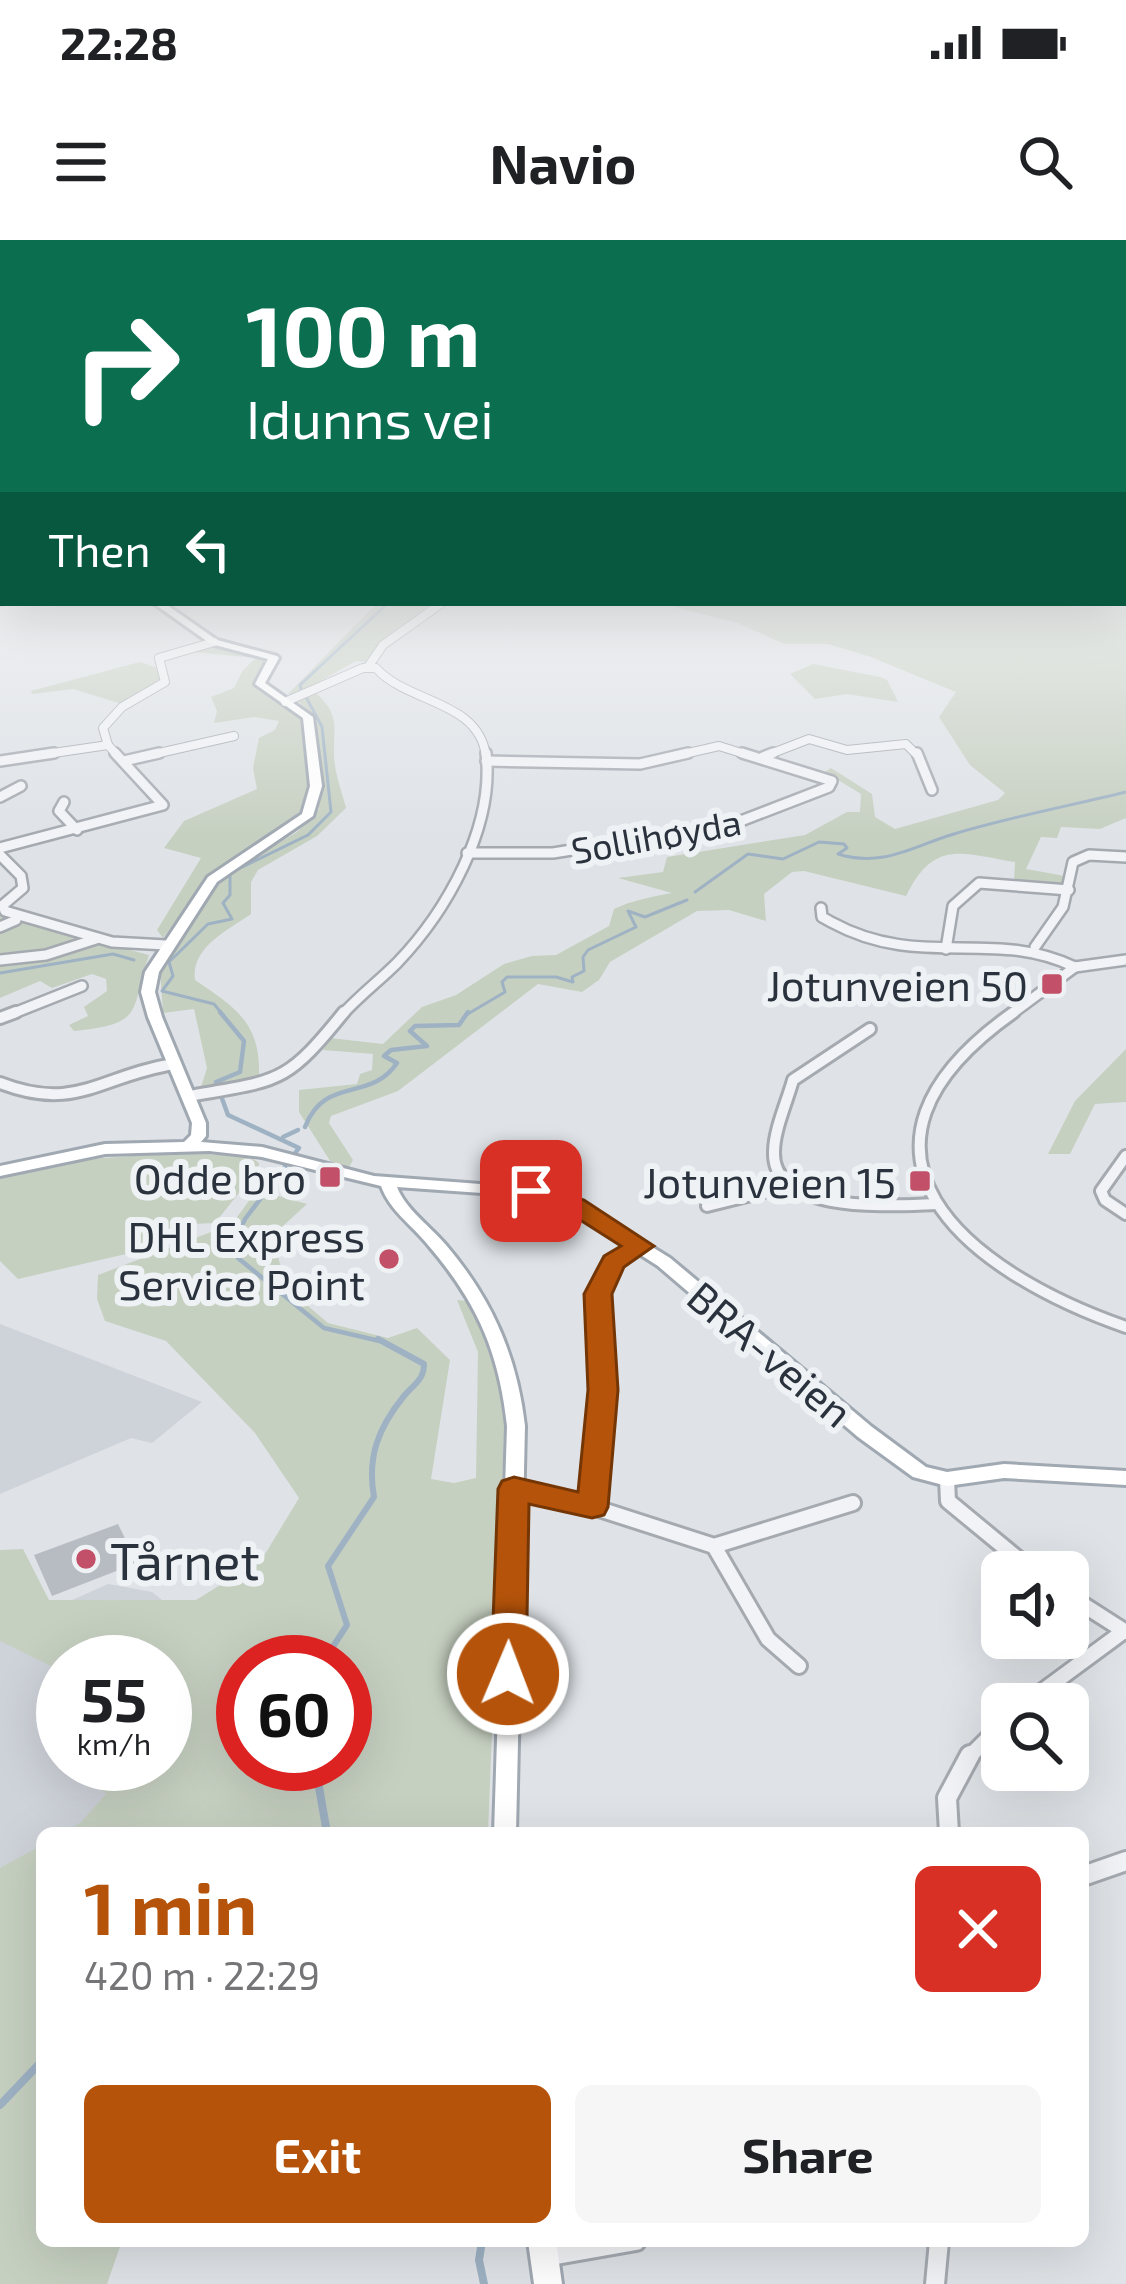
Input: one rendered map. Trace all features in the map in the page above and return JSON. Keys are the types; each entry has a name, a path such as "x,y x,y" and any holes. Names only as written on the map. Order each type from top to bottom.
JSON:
{"main road":[{"path":"190,1145 198,1136 195,1100 174,1064 148,992 166,945 212,880 296,827 313,805 308,717 260,684 275,661 272,655 230,646"},
{"name":"BRA-veien","path":"0,1171 85,1152 190,1145 247,1149 388,1183 539,1192 575,1206 640,1246 907,1466 947,1479"},
{"path":"388,1183 394,1202 437,1246 502,1342 513,1381 516,1426 505,1827"},
{"path":"947,1479 1004,1471 1126,1478"}],"street":[{"path":"166,945 97,938 5,911 3,905 23,888 21,876 0,852 163,805 108,746 105,722 165,682 160,658 202,646"},
{"path":"368,667 381,646"},
{"path":"195,1100 291,1072 354,1001 400,959 430,920 467,853 485,801 484,742 472,725 443,704 391,687 376,668 368,667 285,702"},
{"path":"124,761 234,736"},
{"name":"Sollihøyda","path":"762,758 811,739 848,750 909,744 932,790"},
{"path":"0,761 108,746"},
{"name":"Sollihøyda","path":"467,853 553,854 733,824 832,784 829,776 719,746 640,764 487,761"},
{"path":"0,797 21,786"},
{"path":"64,802 59,812 77,830"},
{"path":"1035,947 1069,890 1073,862 1080,857 1126,857"},
{"path":"946,949 953,906 979,883 1069,890"},
{"path":"821,908 822,917 836,926 901,948 1035,947 1075,967 1126,960"},
{"path":"0,926 16,920"},
{"path":"0,960 46,955 97,938"},
{"path":"1075,967 1054,990 993,1028 929,1106 917,1151 936,1204 972,1246 1075,1310 1126,1327"},
{"path":"0,1018 82,986"},
{"path":"870,1029 793,1080 773,1154 781,1176 826,1201 936,1204"},
{"path":"0,1083 32,1097 64,1100 124,1072 174,1064"},
{"path":"1126,1160 1112,1169 1101,1191 1105,1200 1126,1214"},
{"path":"707,1206 791,1185"},
{"path":"592,1507 603,1390 598,1294 613,1262 640,1246"},
{"path":"947,1479 947,1501 1008,1551"},
{"path":"514,1489 592,1507 714,1546 853,1503"},
{"path":"714,1546 768,1639 800,1666"},
{"path":"1054,1683 1125,1631 1089,1608"},
{"path":"948,1827 943,1807 960,1765 981,1744"},
{"path":"1089,1874 1126,1861"},
{"path":"545,2260 607,2247"},
{"path":"935,2284 938,2247"}],"shaded area":[{"path":"0,1324 202,1402 152,1443 131,1438 0,1494"},
{"path":"108,1584 152,1592 205,1634 192,1643 192,1635 36,1635 36,1791 134,1791 95,1827 36,1827 36,1853 0,1868 0,1620 41,1614"}],"green space":[{"path":"335,646 379,646 365,662 356,661 294,696 288,694"},
{"path":"836,646 1126,646 1126,818 1100,829 1061,827 1057,838 1041,837 1026,869 1065,876 1062,884 1014,881 1015,862 951,854 927,865 906,896 804,871 792,872 764,894 766,921 729,910 697,911 610,962 599,980 582,992 538,984 398,1091 331,1116 329,1123 353,1160 349,1167 332,1164 299,1112 299,1090 357,1084 360,1074 372,1070 373,1054 323,1050 330,1038 383,1044 422,1007 456,995 504,964 556,955 609,926 614,909 672,893 618,878 663,872 667,857 805,835 847,812 860,812 861,794 825,772 831,768 872,794 875,817 895,829 998,800 1005,793 970,765 939,717 956,692"},
{"path":"211,647 260,653 271,661 255,685 305,722 310,785 302,814 215,869 163,938 157,930 201,858 164,848 184,821 257,789 253,768 259,738 275,730 279,721 254,717 214,723 217,711 211,697 234,688 256,658 183,651"},
{"path":"140,662 155,667 161,680 122,704 73,689 31,691"},
{"path":"813,664 887,680 898,702 847,694 815,699 790,674"},
{"path":"316,693 332,715 335,763 346,808 317,836 258,870 251,882 251,914 213,941 199,958 195,980 243,1019 259,1058 259,1077 201,1087 207,1068 194,1009 163,1013 160,971 228,872 297,832 319,809 317,721 297,700"},
{"path":"0,916 149,955 131,1011 113,1024 74,1031 69,1025 88,1016 84,1007 107,991 106,979 92,974 52,988 40,981 0,998"},
{"path":"1126,1049 1126,1102 1095,1104 1070,1154 1048,1154 1075,1101"},
{"path":"175,1153 249,1156 259,1163 215,1223 192,1224 139,1251 18,1279 0,1261 0,1179 75,1160"},
{"path":"273,1168 292,1173 275,1195 307,1204 272,1236 287,1288 328,1323 388,1338 417,1328 450,1360 431,1479 454,1483 476,1478 478,1352 457,1300 467,1301 491,1337 505,1411 488,1827 73,1827 106,1794 103,1791 192,1791 192,1635 36,1635 36,1659 0,1641 0,1550 23,1549 49,1600 196,1600 262,1559 299,1498 255,1433 166,1341 105,1321 97,1299 98,1275 232,1224"},
{"path":"36,1848 36,2247 120,2247 107,2284 0,2284 0,1868"}],"building":[{"name":"Tårnet","path":"118,1524 137,1563 52,1596 34,1555"}],"waterway":[{"path":"302,693 300,685 341,646"},
{"path":"223,1015 214,1004 162,991 173,976 169,962 208,924 232,919 223,903 230,895 230,873 308,835 331,812 322,727 306,697"},
{"path":"695,892 748,854 783,859 819,842 844,844 847,848 838,854 854,858 884,857 975,828 1126,792"},
{"path":"466,1015 505,992 502,982 507,977 556,977 573,982 572,977 584,971 583,957 588,950 636,927 628,911 645,917 687,900"},
{"path":"0,973 113,954 134,960"},
{"path":"220,1012 244,1041 240,1072 216,1082 228,1115 299,1148 245,1219 232,1247 238,1258 324,1328 383,1342"},
{"path":"305,1127 324,1101 386,1075 397,1063 384,1056 391,1050 427,1046 410,1031 415,1026 459,1025 468,1012"},
{"path":"283,1137 298,1130"},
{"path":"378,1339 383,1342"},
{"path":"341,1635 347,1625 328,1566 374,1497 372,1469 381,1431 424,1369 424,1364 383,1342"},
{"path":"320,1791 326,1827"},
{"path":"0,2105 36,2067"},
{"path":"481,2247 484,2284"}],"place":[{"name":"Jotunveien 50","path":"1052,984"},
{"name":"Odde bro","path":"330,1177"},
{"name":"Jotunveien 15","path":"920,1181"},
{"name":"DHL Express Service Point","path":"389,1259"},
{"name":"Tårnet","path":"86,1559"}],"route":[{"path":"508,1674 514,1489 592,1507 602,1430 598,1294 601,1279 613,1262 640,1246 575,1206 531,1191"}]}
